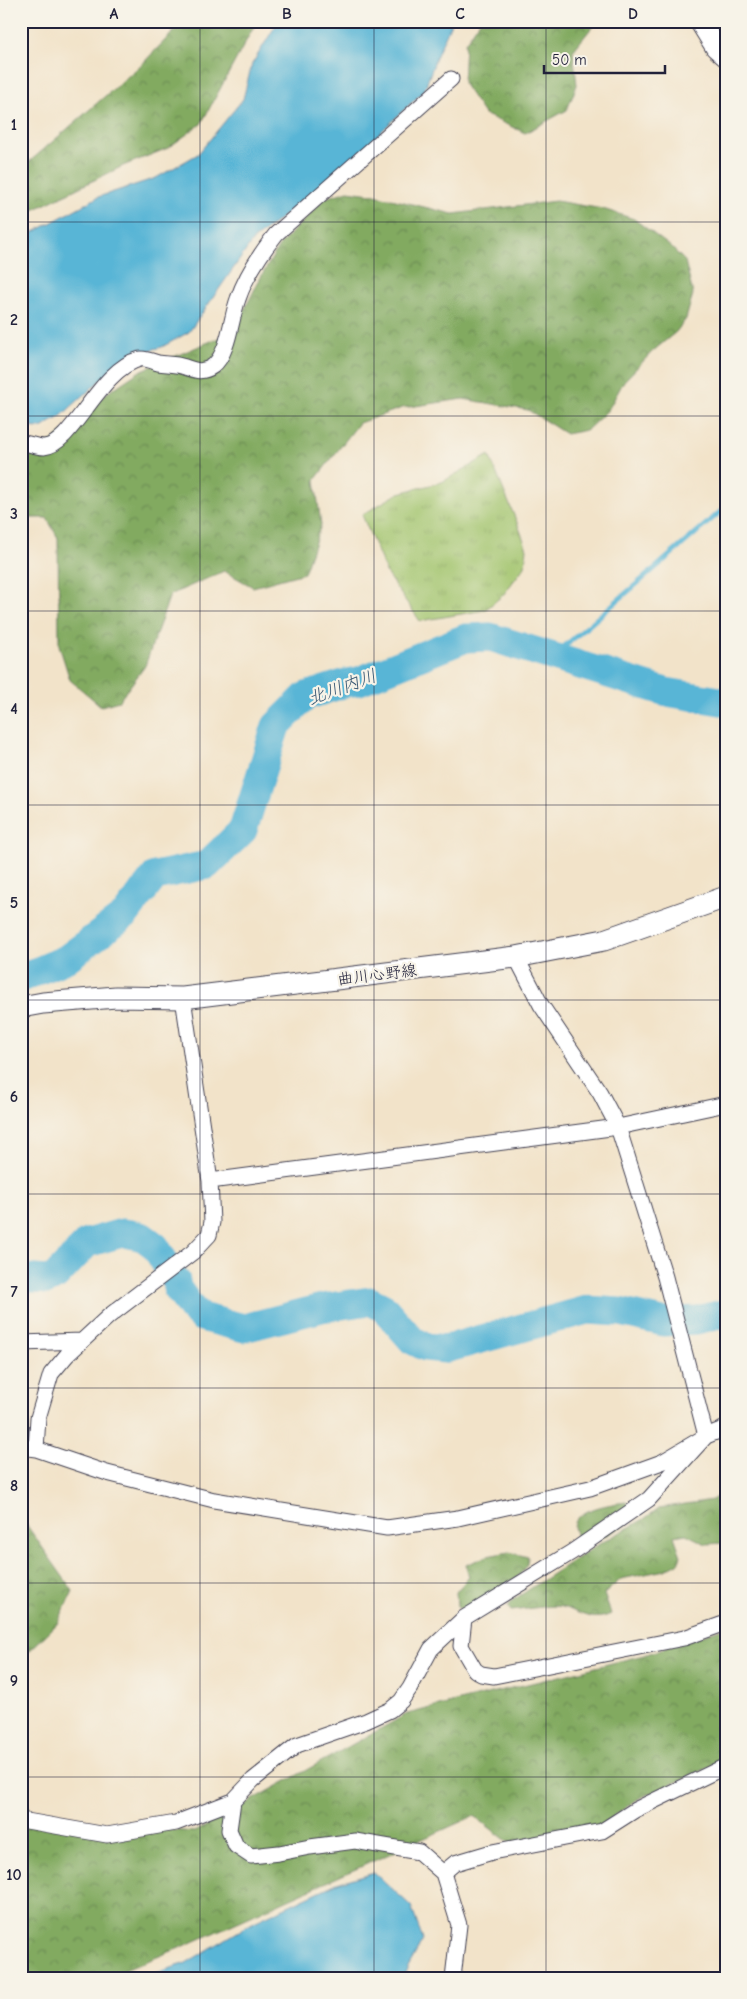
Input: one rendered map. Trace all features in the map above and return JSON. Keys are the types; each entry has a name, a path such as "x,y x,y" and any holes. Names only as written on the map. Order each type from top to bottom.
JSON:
{"main road":[{"path":"700,21 716,47 726,56"},
{"name":"曲川心野線","path":"21,1007 43,1003 116,997 183,998 516,957 604,940 726,897"}],"street":[{"path":"21,443 44,447 60,440 103,384 130,363 142,359 167,365 177,365 190,370 204,370 213,365 223,353 238,298 260,256 276,234 451,79"},
{"path":"516,957 541,1005 600,1093 618,1127 665,1277 706,1436"},
{"path":"183,998 210,1181 212,1222 209,1235 193,1252 109,1316 67,1355 51,1374 29,1448 107,1473 214,1500 388,1528 458,1518 590,1488 662,1462 706,1436 726,1428"},
{"path":"210,1181 618,1127 726,1104"},
{"path":"21,1343 82,1341"},
{"path":"21,1820 107,1835 176,1823 233,1801 253,1780 298,1745 366,1721 390,1710 401,1701 431,1649 464,1618 572,1552 649,1499 706,1436"},
{"path":"464,1618 461,1646 475,1670 481,1674 494,1676 667,1642 726,1623"},
{"path":"443,1873 454,1863 492,1852 602,1831 635,1810 726,1766"},
{"path":"233,1801 229,1830 236,1846 251,1856 355,1841 419,1852 443,1873 459,1925 453,1978"}],"green space":[{"path":"184,21 257,21 201,124 168,148 123,166 21,216 21,169 142,64"},
{"path":"480,21 597,21 573,51 577,85 567,110 525,133 484,114 463,83 465,43"},
{"path":"348,191 371,194 453,214 556,201 603,209 634,219 671,247 685,261 693,294 686,319 676,332 653,351 624,381 608,410 587,430 566,434 528,410 463,399 402,408 359,423 315,480 321,525 304,573 253,587 224,571 170,595 145,666 119,701 101,706 70,680 59,645 58,538 47,518 29,518 21,527 21,452 54,440 107,393 140,371 223,336 244,310 279,246 325,198"},
{"path":"489,455 527,549 525,566 503,595 485,610 420,621 388,576 362,515 399,493 442,482"},
{"path":"726,1490 726,1543 706,1544 686,1534 674,1536 681,1556 678,1563 665,1570 621,1579 604,1594 611,1614 592,1617 558,1606 511,1611 508,1607 513,1600 594,1547 644,1519 659,1508 712,1500"},
{"path":"626,1502 637,1515 625,1525 591,1544 577,1537 574,1526 581,1515 596,1508"},
{"path":"21,1517 73,1591 57,1624 24,1656 21,1665"},
{"path":"509,1552 528,1557 527,1564 520,1575 464,1611 457,1607 456,1592 469,1577 466,1565 487,1556"},
{"path":"726,1627 726,1760 638,1799 597,1828 511,1844 474,1816 182,1947 105,1978 21,1978 21,1793 35,1818 195,1832 407,1714 644,1655"}],"water":[{"path":"284,21 452,21 424,91 328,182 254,239 189,332 162,347 127,356 60,417 41,428 21,427 21,239 98,197 156,178 198,154 243,99 252,64 276,25"},
{"path":"374,1872 411,1906 423,1940 402,1978 142,1978 186,1963 254,1922 337,1883"}],"waterway":[{"path":"552,657 726,507"},
{"name":"北川内川","path":"21,978 66,959 125,915 155,876 207,865 243,830 276,726 306,696 346,683 359,681 466,638 490,637 666,692 726,702"},
{"path":"21,1278 48,1280 56,1276 87,1243 122,1233 143,1237 155,1246 176,1281 177,1288 192,1309 201,1317 244,1328 322,1308 370,1301 384,1308 412,1340 426,1347 445,1349 587,1310 620,1312 663,1322 697,1320 726,1313"}]}
